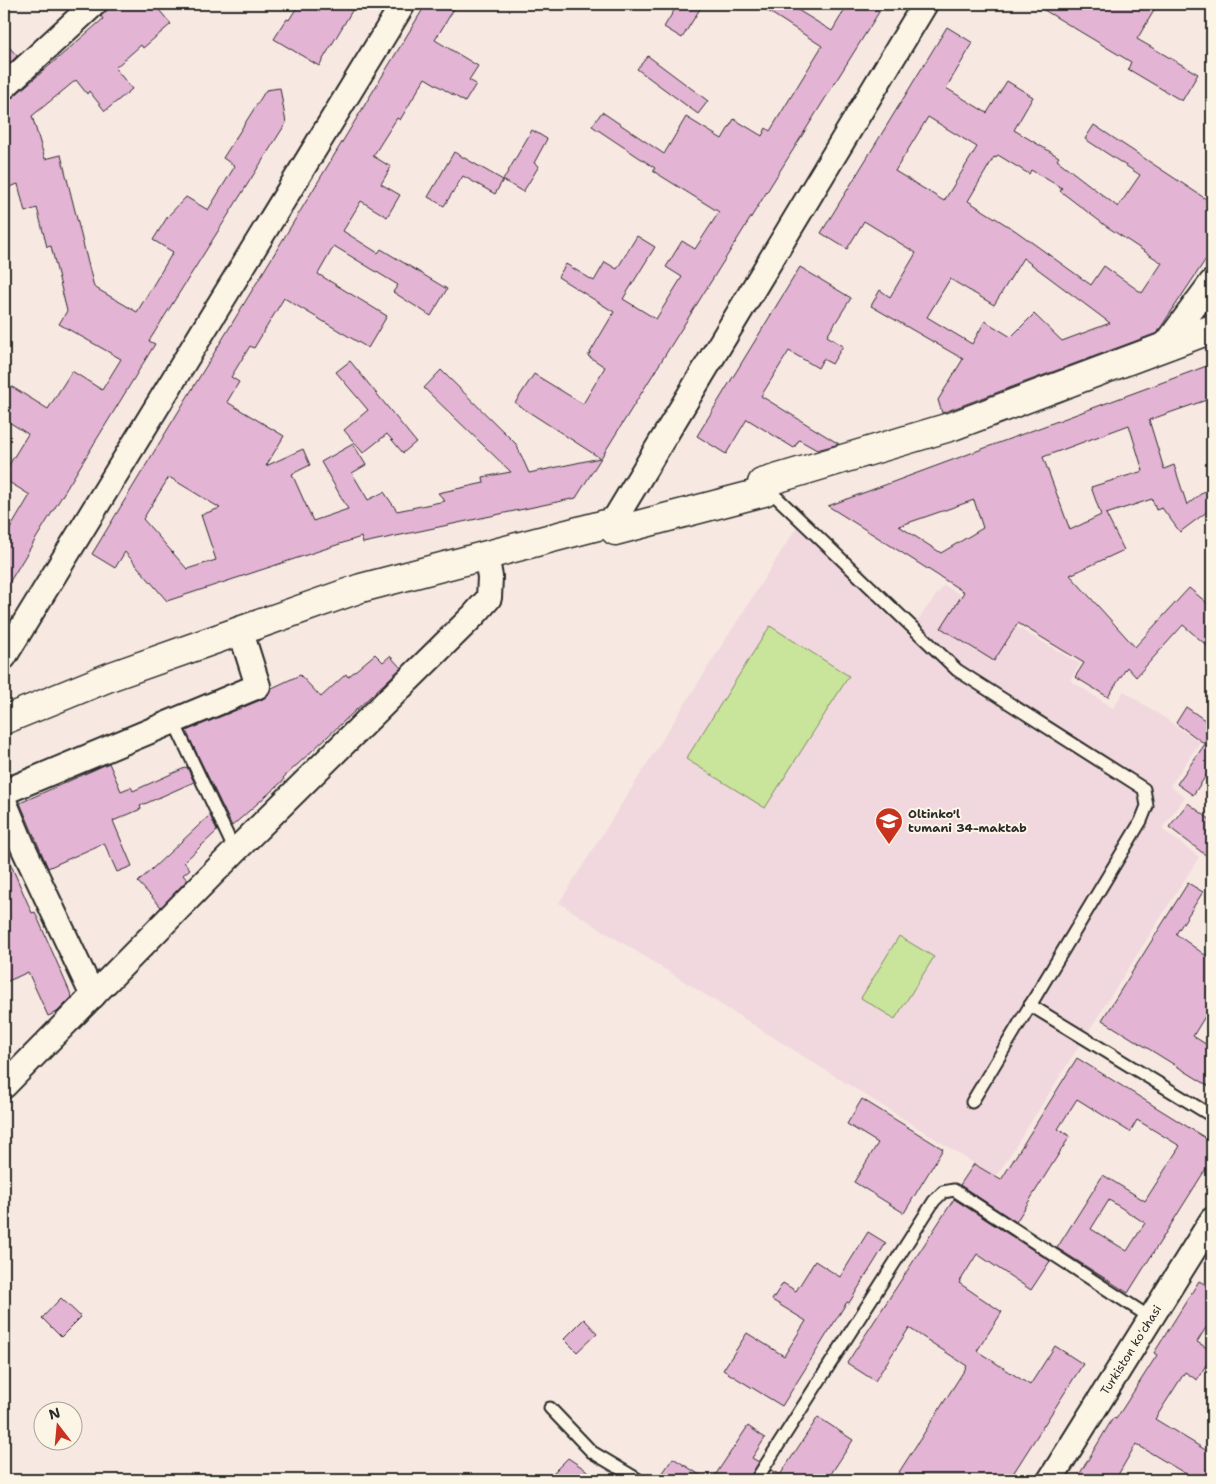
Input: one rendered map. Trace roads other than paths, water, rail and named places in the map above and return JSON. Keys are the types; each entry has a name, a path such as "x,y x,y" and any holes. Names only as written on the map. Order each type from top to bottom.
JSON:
{"street":[{"path":"4,86 94,4"},
{"path":"4,657 403,4"},
{"path":"925,4 613,522 615,531 764,492 762,483 953,426 1212,329"},
{"path":"1164,347 1212,282"},
{"path":"4,720 112,676 240,629 361,588 613,522"},
{"path":"4,1086 235,851 474,615 489,598 490,576 486,554"},
{"path":"4,792 258,686 240,629"},
{"path":"4,801 23,847 93,996"},
{"name":"Turkiston koʻchasi","path":"1050,1480 1212,1220"}],"lane":[{"path":"762,483 956,670 1144,788 1147,806 1141,821 972,1102"},
{"path":"173,720 235,851"},
{"path":"1030,1005 1212,1116"},
{"path":"756,1480 934,1201 943,1192 954,1190 1151,1318"},
{"path":"550,1408 592,1452 639,1480"}],"place":[{"name":"Oltinko'l tumani 34-maktab","path":"889,845"}]}
